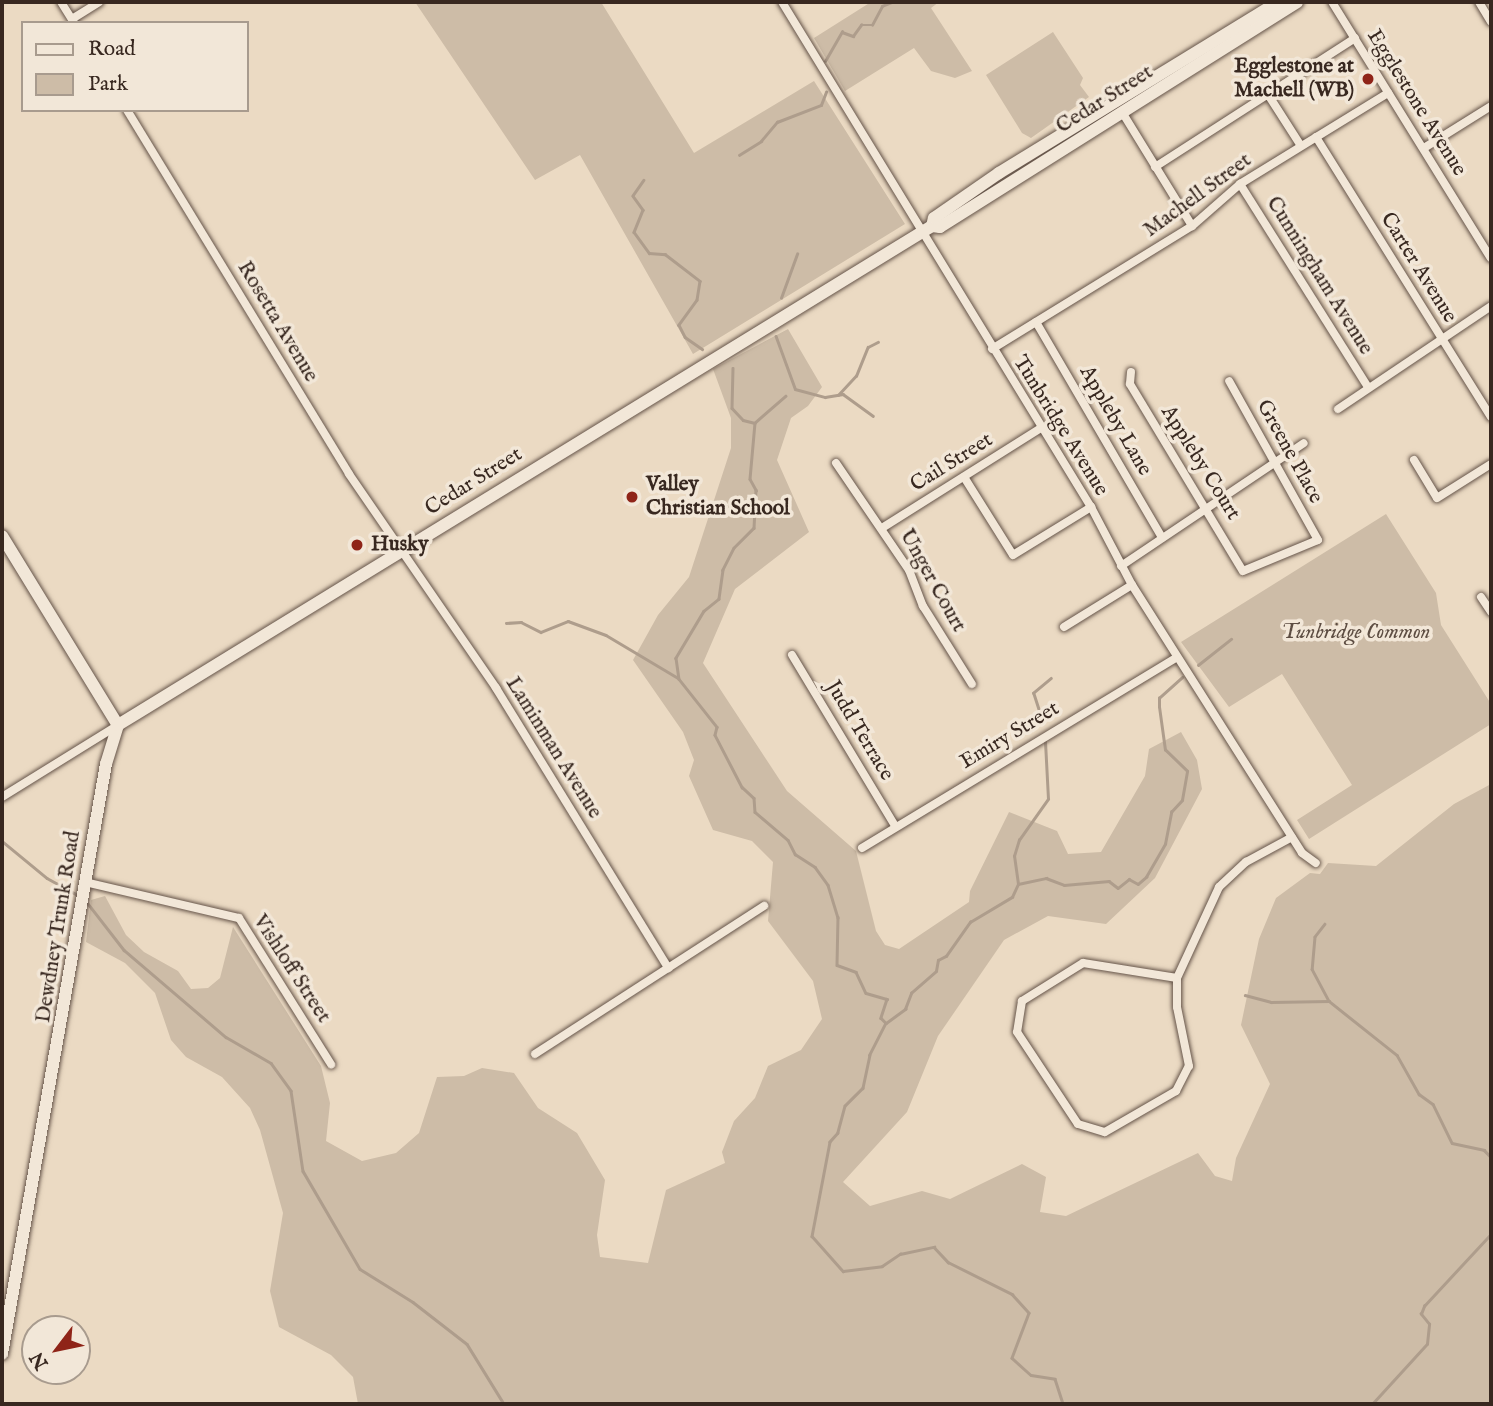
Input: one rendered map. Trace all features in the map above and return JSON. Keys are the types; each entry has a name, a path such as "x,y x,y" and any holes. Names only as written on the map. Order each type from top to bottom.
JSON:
{"main road":[{"name":"Cedar Street","path":"118,725 927,228 934,218 999,173 1278,2"},
{"name":"Cedar Street","path":"927,228 940,227 1297,2"},
{"path":"2,536 118,725"},
{"name":"Dewdney Trunk Road","path":"2,1354 106,764 118,725"}],"street":[{"path":"61,2 73,21 99,2"},
{"name":"Tunbridge Avenue","path":"782,2 927,228 992,349 1090,508 1132,585 1302,853 1316,863"},
{"name":"Egglestone Avenue","path":"1332,2 1491,258"},
{"path":"1479,2 1491,22"},
{"path":"1156,167 1355,38"},
{"name":"Machell Street","path":"992,349 1192,226 1240,184 1388,93"},
{"path":"1269,96 1301,146"},
{"path":"1424,148 1491,106"},
{"name":"Rosetta Avenue","path":"128,112 349,474 401,550"},
{"path":"1122,112 1192,226"},
{"name":"Carter Avenue","path":"1316,137 1491,417"},
{"name":"Cunningham Avenue","path":"1240,184 1368,387"},
{"path":"1338,409 1491,306"},
{"name":"Appleby Lane","path":"1036,322 1162,538"},
{"name":"Appleby Court","path":"1131,372 1130,384 1209,507 1243,571"},
{"name":"Greene Place","path":"1228,382 1276,460 1318,540 1243,571"},
{"name":"Cail Street","path":"882,528 1041,428"},
{"path":"1121,566 1304,443"},
{"path":"1415,460 1437,498 1491,464"},
{"name":"Unger Court","path":"836,463 873,521 882,528 972,684"},
{"path":"964,477 1013,555 1090,508"},
{"name":"Laminman Avenue","path":"401,550 496,688 668,968"},
{"path":"1065,627 1132,585"},
{"path":"1481,597 1491,612"},
{"name":"Judd Terrace","path":"792,655 895,826"},
{"name":"Emiry Street","path":"862,848 1177,657"},
{"name":"Cedar Street","path":"2,797 118,725"},
{"path":"1177,978 1083,963 1023,1001 1017,1032 1078,1124 1105,1132 1176,1091 1189,1066 1177,1007 1177,978 1219,887 1246,862 1292,837"},
{"name":"Vishloff Street","path":"85,882 239,918 331,1064"},
{"path":"534,1054 764,906"}],"green space":[{"path":"415,2 601,2 694,153 814,81 905,224 693,354 580,155 535,180"},
{"path":"871,2 939,2 931,8 972,71 955,78 931,71 914,48 845,91 814,38"},
{"path":"1053,32 1083,78 1080,85 1089,97 1031,138 1022,133 986,75"},
{"path":"788,329 822,387 808,406 791,418 777,460 809,532 735,589 703,663 787,791 856,851 876,931 885,945 899,949 969,902 970,891 1009,812 1057,831 1068,854 1101,852 1145,776 1149,749 1181,732 1197,760 1202,789 1155,878 1106,924 1048,916 1004,940 938,1036 907,1112 843,1182 870,1206 922,1191 950,1199 1022,1164 1046,1177 1040,1212 1066,1216 1198,1153 1215,1176 1232,1181 1236,1158 1270,1084 1241,1025 1259,939 1276,898 1310,873 1320,874 1328,863 1376,866 1454,804 1491,784 1491,1404 358,1404 353,1377 331,1355 279,1327 270,1291 283,1213 260,1130 250,1108 222,1077 186,1057 171,1040 155,993 125,963 86,942 91,900 105,896 126,935 144,952 178,971 191,989 208,988 220,978 233,927 321,1066 330,1103 326,1141 362,1161 396,1153 419,1133 437,1077 464,1076 482,1068 514,1073 538,1108 577,1133 605,1180 597,1235 600,1257 648,1263 666,1190 725,1163 722,1152 734,1121 755,1098 768,1066 801,1050 822,1019 813,981 768,921 773,862 752,841 713,830 689,776 694,760 683,732 633,660 658,615 689,577 731,448 731,418 713,369"},
{"name":"Tunbridge Common","path":"1386,514 1436,593 1441,625 1491,704 1491,724 1309,839 1297,820 1352,785 1282,674 1229,707 1181,642"}],"waterway":[{"path":"825,61 842,32 853,36 861,25 872,25 882,6 892,2"},
{"path":"739,155 761,141 777,122 821,105 826,92"},
{"path":"644,180 633,196 643,210 634,232 649,253 665,254 700,281 697,300 679,325 685,337 702,349"},
{"path":"781,298 797,254"},
{"path":"776,336 795,388"},
{"path":"838,395 856,376 868,347 878,342"},
{"path":"733,368 732,408 743,420 755,423"},
{"path":"795,389 825,397 843,394 873,416"},
{"path":"786,396 755,423 750,479 756,490 754,528 734,548 723,570 719,599 704,611 676,658 679,679 717,727 715,735 742,787 754,798 755,812 788,840 795,854 815,867 828,885 838,917 837,965 856,972 866,993 887,999 881,1018 886,1023 870,1055 863,1088 845,1106 838,1133 830,1142 812,1236 843,1271 882,1266 900,1254 934,1247 948,1262 1012,1294 1029,1313 1012,1358 1031,1375 1055,1379 1063,1404"},
{"path":"506,623 521,622 541,632 568,621 606,635 678,678"},
{"path":"1198,665 1231,639"},
{"path":"886,1023 905,1009 911,993 936,971 938,960 946,956 970,922 1012,897 1018,884 1046,878 1064,885 1109,881 1118,888 1129,879 1138,884 1146,877 1165,844 1171,812 1182,800 1187,771 1165,750 1159,707 1159,698 1182,677"},
{"path":"1042,720 1033,693 1051,678"},
{"path":"1018,884 1014,856 1019,840 1048,799 1045,742"},
{"path":"2,841 47,878 78,895"},
{"path":"86,901 124,950 226,1037 271,1063 291,1091 303,1171 360,1269 413,1302 467,1344 504,1404"},
{"path":"1325,924 1315,937 1312,969 1329,1001 1397,1055 1419,1094 1433,1104 1452,1143 1484,1150 1491,1157"},
{"path":"1245,995 1271,1002 1329,1001"},
{"path":"1372,1404 1427,1344 1429,1324 1421,1314 1424,1306 1491,1234"}],"place":[{"name":"Egglestone at Machell (WB)","path":"1368,79"},
{"name":"Valley Christian School","path":"632,497"},
{"name":"Husky","path":"357,545"}]}
